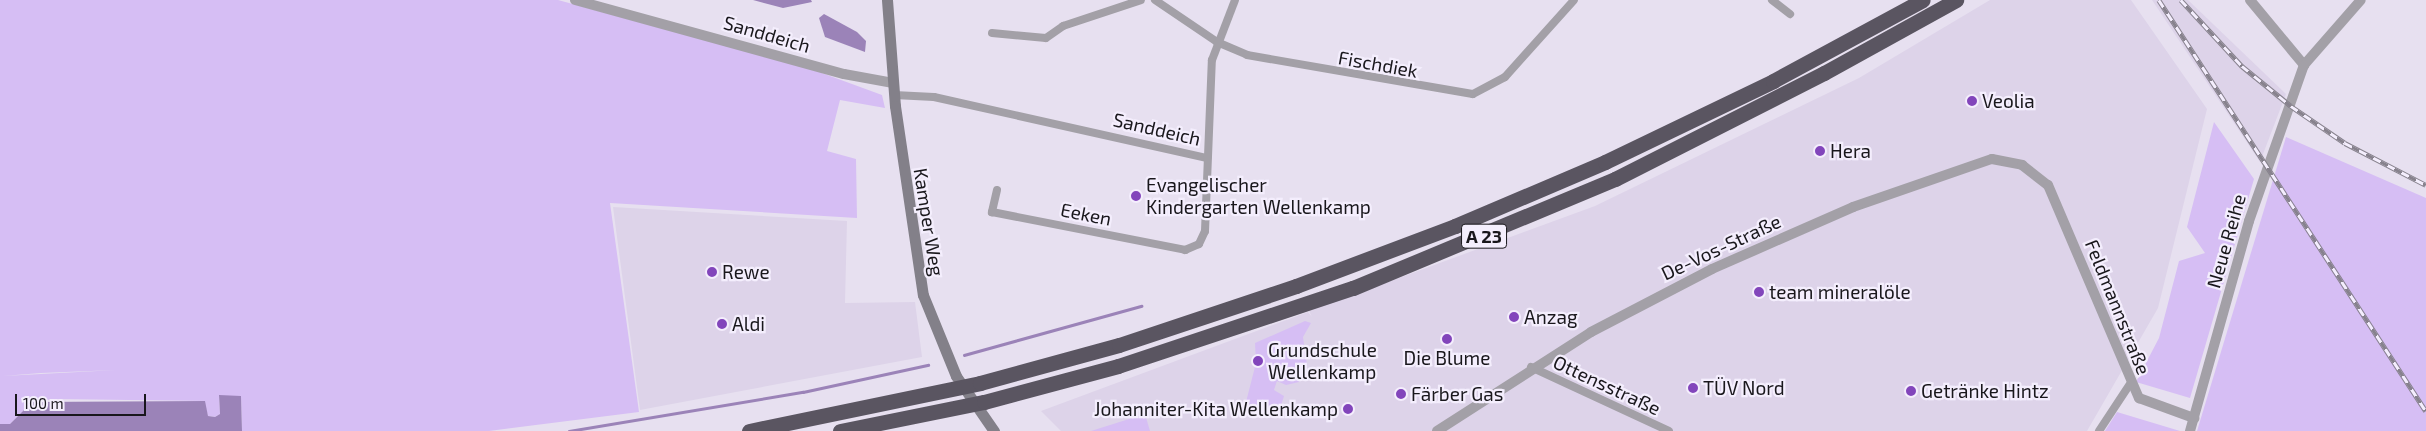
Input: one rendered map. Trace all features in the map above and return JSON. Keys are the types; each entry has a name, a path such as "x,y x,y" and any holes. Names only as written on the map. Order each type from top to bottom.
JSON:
{"highway":[{"name":"A 23","path":"750,431 942,392 1119,345 1455,226 1684,126 1923,0"},
{"name":"A 23","path":"840,431 984,402 1248,325 1465,244 1698,138 1956,0"}],"main road":[{"name":"Kamper Weg","path":"887,0 894,95 923,295 956,376 994,431"}],"street":[{"name":"Sanddeich","path":"575,0 844,74 893,83"},
{"path":"992,33 1046,38 1063,26 1141,0"},
{"name":"Fischdiek","path":"1155,0 1216,42 1283,63 1473,94 1505,77 1574,0"},
{"path":"1207,158 1216,42 1235,0"},
{"path":"1772,0 1790,14"},
{"path":"2250,0 2304,65 2361,0"},
{"name":"Neue Reihe","path":"2190,431 2249,221 2304,65"},
{"name":"Sanddeich","path":"894,95 934,97 1207,158"},
{"name":"Eeken","path":"997,190 992,212 1185,250 1196,247 1205,232 1207,158"},
{"name":"De-Vos-Straße","path":"1437,431 1531,367 1712,269 1917,183 1992,158 2016,163 2040,176"},
{"name":"Feldmannstraße","path":"2040,176 2058,205 2130,384 2144,403 2194,418"},
{"name":"Ottensstraße","path":"1531,367 1669,431"},
{"path":"2099,431 2130,384"}],"shaded area":[{"path":"0,0 558,0 811,69 882,95 885,108 840,100 827,151 856,159 857,218 610,203 639,412 489,431 242,431 241,396 219,396 220,414 215,417 208,416 204,401 54,399 32,402 10,424 0,424","holes":["116,370 3,376 41,373"]},
{"path":"753,0 811,0 812,2 783,8"},
{"path":"1990,0 2131,0 2207,109 2158,308 2087,431 1061,431 1041,411 1308,312 1312,317 1309,311 1595,206 1859,78"},
{"path":"2152,0 2188,0 2286,94 2260,162"},
{"path":"824,14 857,32 866,41 865,52 825,37 819,18"},
{"path":"2214,122 2254,179 2190,398 2136,382 2159,338 2179,261 2205,253 2187,227"},
{"path":"2286,137 2426,198 2426,431 2197,431"},
{"path":"613,207 847,221 845,303 915,302 922,357 640,410"},
{"path":"1305,321 1311,323 1303,337 1307,365 1299,382 1286,385 1277,381 1274,390 1284,396 1279,412 1251,407 1246,402 1256,363 1255,343"},
{"path":"219,395 241,396 242,431 0,431 0,424 10,424 32,402 205,401 208,416 215,417 220,414"},
{"path":"2117,412 2180,431 2105,431"},
{"path":"1145,414 1150,431 1091,431"}],"waterway":[{"path":"964,355 1141,306"},
{"path":"569,431 803,392 928,365"}],"railway":[{"path":"2159,0 2426,411"},
{"path":"2181,0 2242,66 2291,106 2345,143 2426,185"}],"place":[{"name":"Veolia","path":"1972,101"},
{"name":"Hera","path":"1820,151"},
{"name":"Evangelischer Kindergarten Wellenkamp","path":"1136,196"},
{"name":"Rewe","path":"712,272"},
{"name":"team mineralöle","path":"1759,292"},
{"name":"Anzag","path":"1514,317"},
{"name":"Aldi","path":"722,324"},
{"name":"Die Blume","path":"1447,339"},
{"name":"Grundschule Wellenkamp","path":"1258,361"},
{"name":"TÜV Nord","path":"1693,388"},
{"name":"Getränke Hintz","path":"1911,391"},
{"name":"Färber Gas","path":"1401,394"},
{"name":"Johanniter-Kita Wellenkamp","path":"1348,409"}]}
